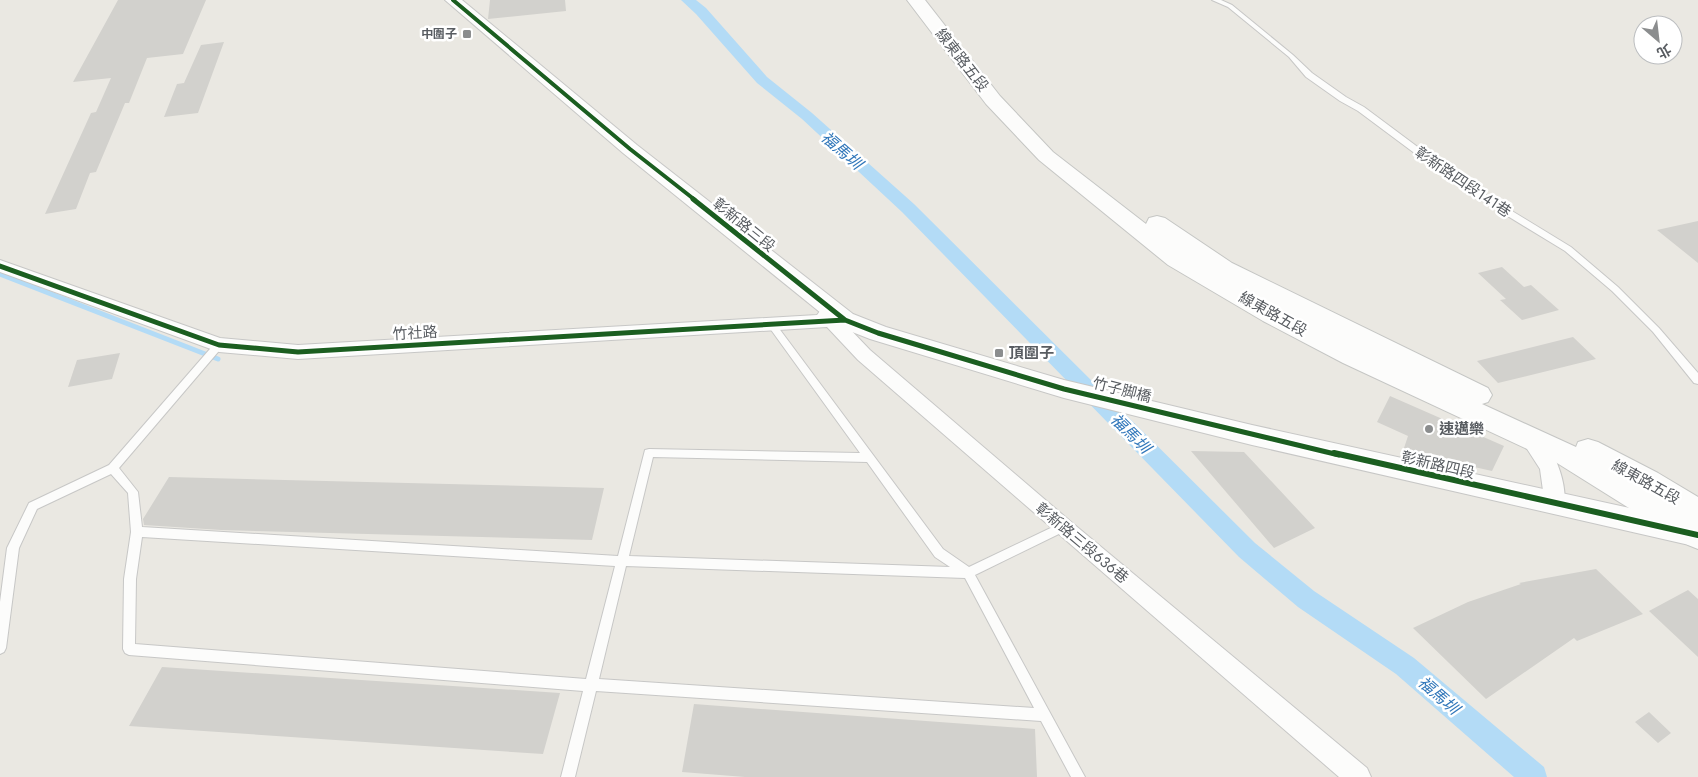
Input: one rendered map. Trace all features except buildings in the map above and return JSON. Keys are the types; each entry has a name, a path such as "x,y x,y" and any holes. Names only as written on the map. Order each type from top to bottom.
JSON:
{"main road":[{"name":"線東路五段","path":"916,0 993,100 1046,156 1176,259 1272,315 1343,351 1566,455 1698,535"},
{"name":"線東路五段","path":"936,0 1026,113 1134,207 1224,269 1562,436 1648,481 1698,512"}],"street":[{"name":"彰新路三段","path":"453,0 630,149 816,299"},
{"name":"竹社路","path":"0,266 219,346 298,352 836,320"},
{"name":"彰新路三段636巷","path":"816,299 836,320 864,355 1063,527 1358,777"},
{"name":"竹子脚橋","path":"836,320 1064,389 1173,415"},
{"name":"彰新路四段","path":"1173,415 1555,504 1698,535"},
{"path":"1530,438 1550,467 1555,504"}],"lane":[{"name":"彰新路四段141巷","path":"1214,0 1230,6 1291,56 1309,75 1361,109 1463,185 1568,249 1615,289 1656,330 1698,380"},
{"path":"772,325 939,553 968,573 1078,777"},
{"path":"0,648 13,548 33,506 113,468 219,346"},
{"path":"568,777 649,453 869,458"},
{"path":"113,468 133,492 137,532 130,579 129,649 590,685 1045,715"},
{"path":"137,532 621,561 968,573 1063,527"}],"waterway":[{"name":"福馬圳","path":"688,0 701,11 762,80 807,116 908,208 1247,550 1306,599 1405,666 1534,777"},
{"path":"0,274 218,359"}],"cycle path":[{"path":"453,0 630,149 845,320 878,333 1064,389 1252,435 1698,535"},
{"path":"0,266 219,345 298,352 845,320"}],"place":[{"name":"中圍子","path":"467,34"},
{"name":"頂圍子","path":"999,353"},
{"name":"速邁樂","path":"1429,429"}]}
